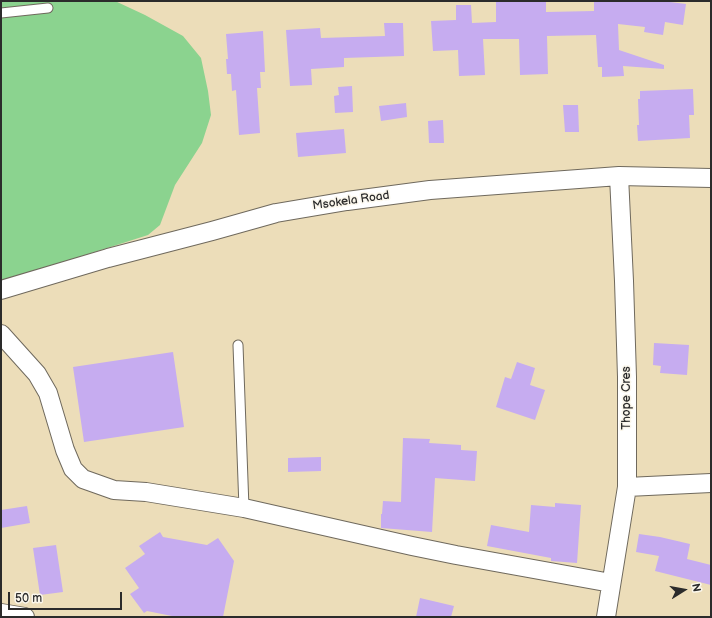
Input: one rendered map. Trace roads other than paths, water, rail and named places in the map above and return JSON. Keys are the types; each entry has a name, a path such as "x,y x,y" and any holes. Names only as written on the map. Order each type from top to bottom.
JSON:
{"street":[{"name":"Msokela Road","path":"1,290 108,258 276,213 346,201 430,190 619,176 711,178"},
{"name":"Thope Cres","path":"606,617 627,487 626,333 619,176"},
{"path":"1,334 36,374 48,393 65,450 73,469 83,479 114,490 146,492 244,508 427,549 611,583"},
{"path":"627,487 711,483"},
{"path":"1,613 25,617"}],"lane":[{"path":"1,13 48,8"},
{"path":"238,345 244,508"}]}
